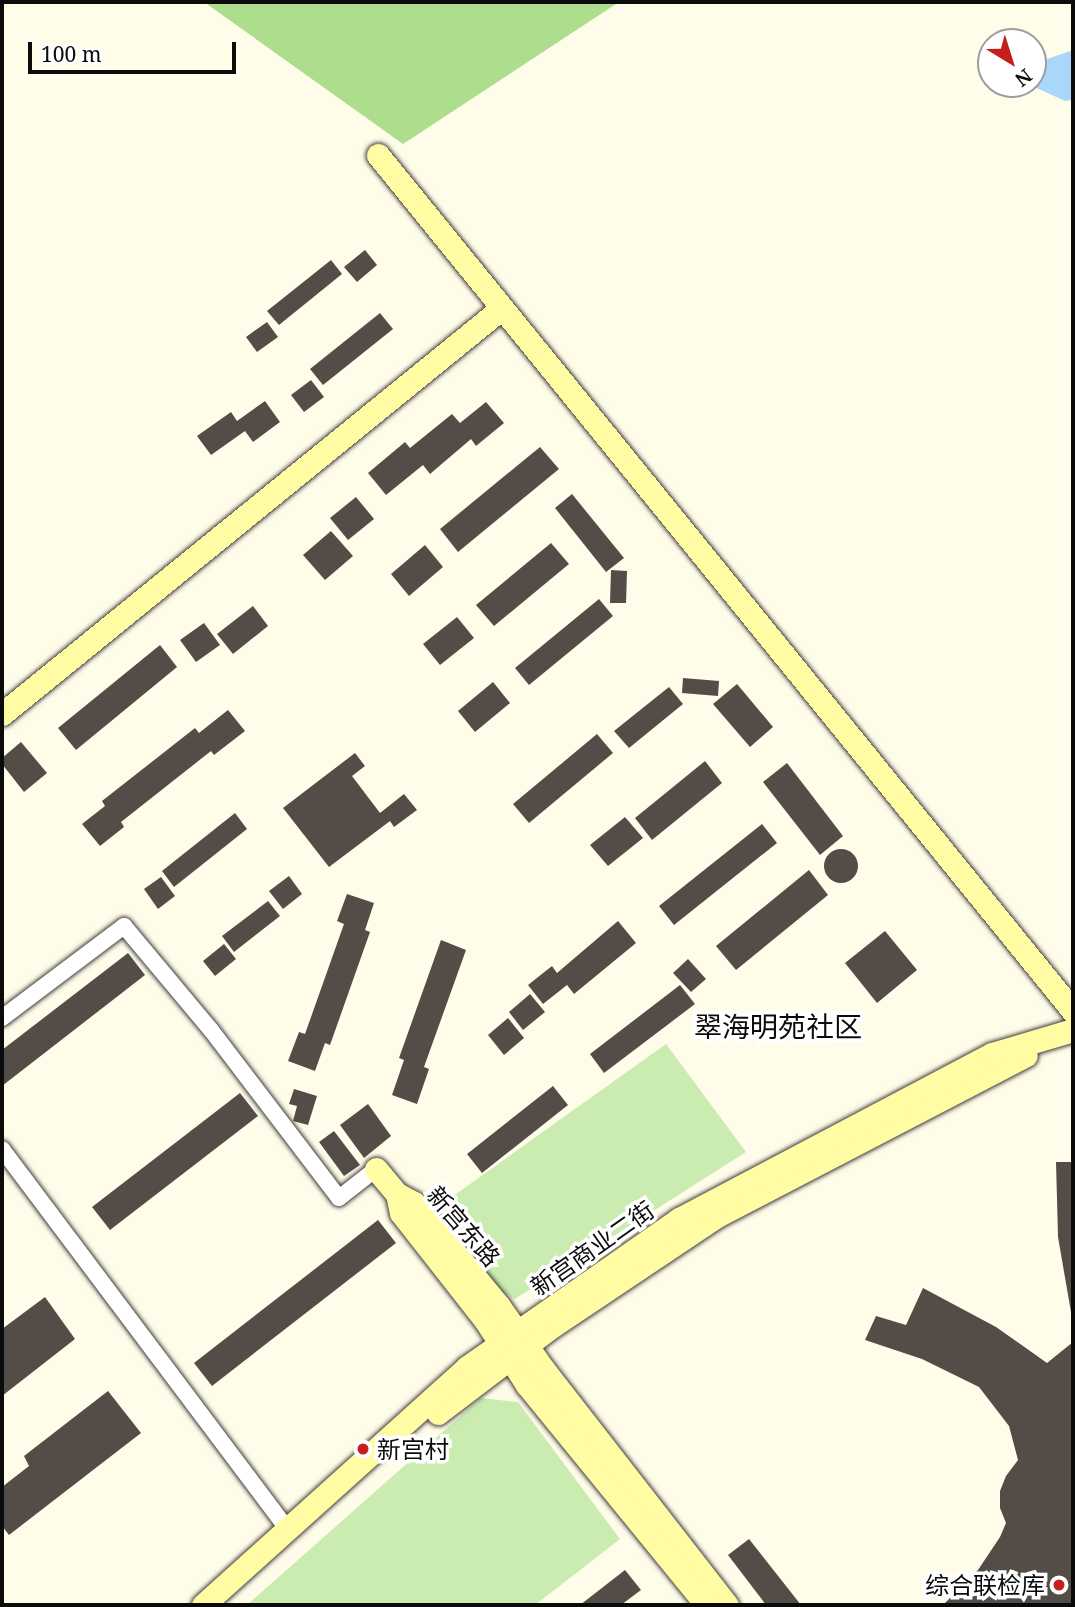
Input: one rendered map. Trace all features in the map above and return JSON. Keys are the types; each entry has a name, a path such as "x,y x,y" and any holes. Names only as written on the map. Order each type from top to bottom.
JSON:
{"street":[{"path":"378,155 1073,1011"},
{"path":"2,714 502,308"},
{"path":"2,1018 124,926 211,1030 339,1198 376,1169"},
{"name":"新宫商业二街","path":"204,1605 467,1367 513,1345 717,1216 1073,1031"},
{"path":"2,1149 287,1529"},
{"name":"新宫东路","path":"376,1169 397,1194 415,1203 513,1345 727,1605"},
{"name":"新宫东路","path":"513,1345 551,1416 707,1605"},
{"name":"新宫商业二街","path":"225,1605 513,1345"}],"green space":[{"path":"204,2 619,2 403,144"},
{"path":"666,1044 746,1152 515,1299 502,1292 428,1214"},
{"path":"481,1398 518,1402 620,1539 535,1605 247,1605"}],"water":[{"path":"1073,50 1073,100 1065,101 1047,93 1047,59"}],"building":[{"path":"365,250 377,265 357,282 344,267"},
{"path":"331,260 342,274 279,325 267,311"},
{"path":"380,313 393,329 323,385 310,369"},
{"path":"267,322 278,337 257,352 246,337"},
{"path":"311,380 324,397 304,412 291,395"},
{"path":"265,401 280,422 253,442 245,431 211,455 197,436 231,412 237,421"},
{"path":"486,402 504,423 476,446 471,439 430,474 423,465 386,495 368,473 405,442 410,448 452,414 460,423"},
{"path":"540,447 559,469 458,552 440,529"},
{"path":"572,494 624,558 606,572 555,508"},
{"path":"356,497 374,519 348,540 330,518"},
{"path":"331,531 353,556 325,580 303,555"},
{"path":"551,543 569,564 494,626 476,605"},
{"path":"425,545 443,567 409,596 391,574"},
{"path":"611,570 627,571 626,603 610,603"},
{"path":"599,599 613,616 529,685 515,668"},
{"path":"253,606 268,626 233,654 217,634"},
{"path":"457,617 474,638 440,665 423,644"},
{"path":"204,623 220,645 196,662 180,640"},
{"path":"160,645 177,667 76,750 58,728"},
{"path":"683,678 719,681 718,696 682,693"},
{"path":"493,682 510,703 475,732 458,711"},
{"path":"737,684 773,727 750,747 713,704"},
{"path":"669,687 683,704 629,748 614,731"},
{"path":"228,710 245,731 214,755 211,751 121,822 124,827 100,846 82,824 105,806 102,801 195,728 199,733"},
{"path":"597,734 613,753 529,823 513,804"},
{"path":"21,742 47,773 24,792 2,764 2,758"},
{"path":"355,753 365,766 352,776 380,813 404,794 417,810 394,827 390,821 329,867 283,808"},
{"path":"705,761 722,783 652,840 635,818"},
{"path":"787,763 843,836 820,855 763,782"},
{"path":"235,813 247,829 174,887 162,871"},
{"path":"625,817 643,838 608,866 590,845"},
{"path":"762,824 777,843 674,925 659,906"},
{"path":"841,849 853,854 858,866 853,878 841,883 829,878 824,866 829,854"},
{"path":"809,870 828,895 736,970 716,946"},
{"path":"289,876 302,894 283,909 269,891"},
{"path":"161,877 175,896 158,909 144,889"},
{"path":"347,894 374,903 365,930 370,932 330,1045 325,1043 315,1071 288,1061 299,1032 305,1034 344,924 337,921"},
{"path":"268,901 280,916 234,952 222,936"},
{"path":"618,921 636,943 574,994 567,985 543,1004 528,985 552,966 557,973"},
{"path":"885,931 917,970 877,1003 845,963"},
{"path":"441,940 466,950 424,1067 429,1069 417,1104 392,1095 404,1060 399,1058"},
{"path":"224,944 236,959 215,976 203,961"},
{"path":"128,953 145,975 2,1086 2,1050"},
{"path":"688,959 706,979 691,992 673,973"},
{"path":"680,985 695,1004 604,1073 590,1054"},
{"path":"530,994 545,1012 523,1030 509,1012"},
{"path":"508,1018 524,1038 504,1055 488,1035"},
{"path":"553,1086 568,1105 482,1173 467,1154"},
{"path":"294,1089 317,1096 308,1125 293,1121 297,1106 289,1104"},
{"path":"240,1093 258,1116 110,1230 92,1207"},
{"path":"368,1104 391,1136 364,1158 340,1125"},
{"path":"334,1131 360,1165 344,1176 319,1142"},
{"path":"1056,1162 1073,1162 1072,1318 1058,1237"},
{"path":"378,1220 396,1243 212,1386 194,1363"},
{"path":"923,1288 996,1327 1047,1363 1073,1342 1073,1605 943,1605 978,1570 1000,1537 1006,1523 1000,1508 1000,1491 1006,1476 1018,1460 1009,1426 979,1387 922,1359 865,1340 876,1316 906,1325"},
{"path":"45,1297 75,1339 2,1396 2,1329"},
{"path":"108,1391 141,1433 9,1535 2,1526 2,1487 29,1466 24,1456"},
{"path":"749,1539 801,1605 766,1605 728,1555"},
{"path":"625,1570 641,1590 621,1605 580,1605"}],"place":[{"name":"新宫村","path":"363,1449"},
{"name":"综合联检库","path":"1059,1585"}],"district":[{"name":"翠海明苑社区","path":"778,1026"}]}
